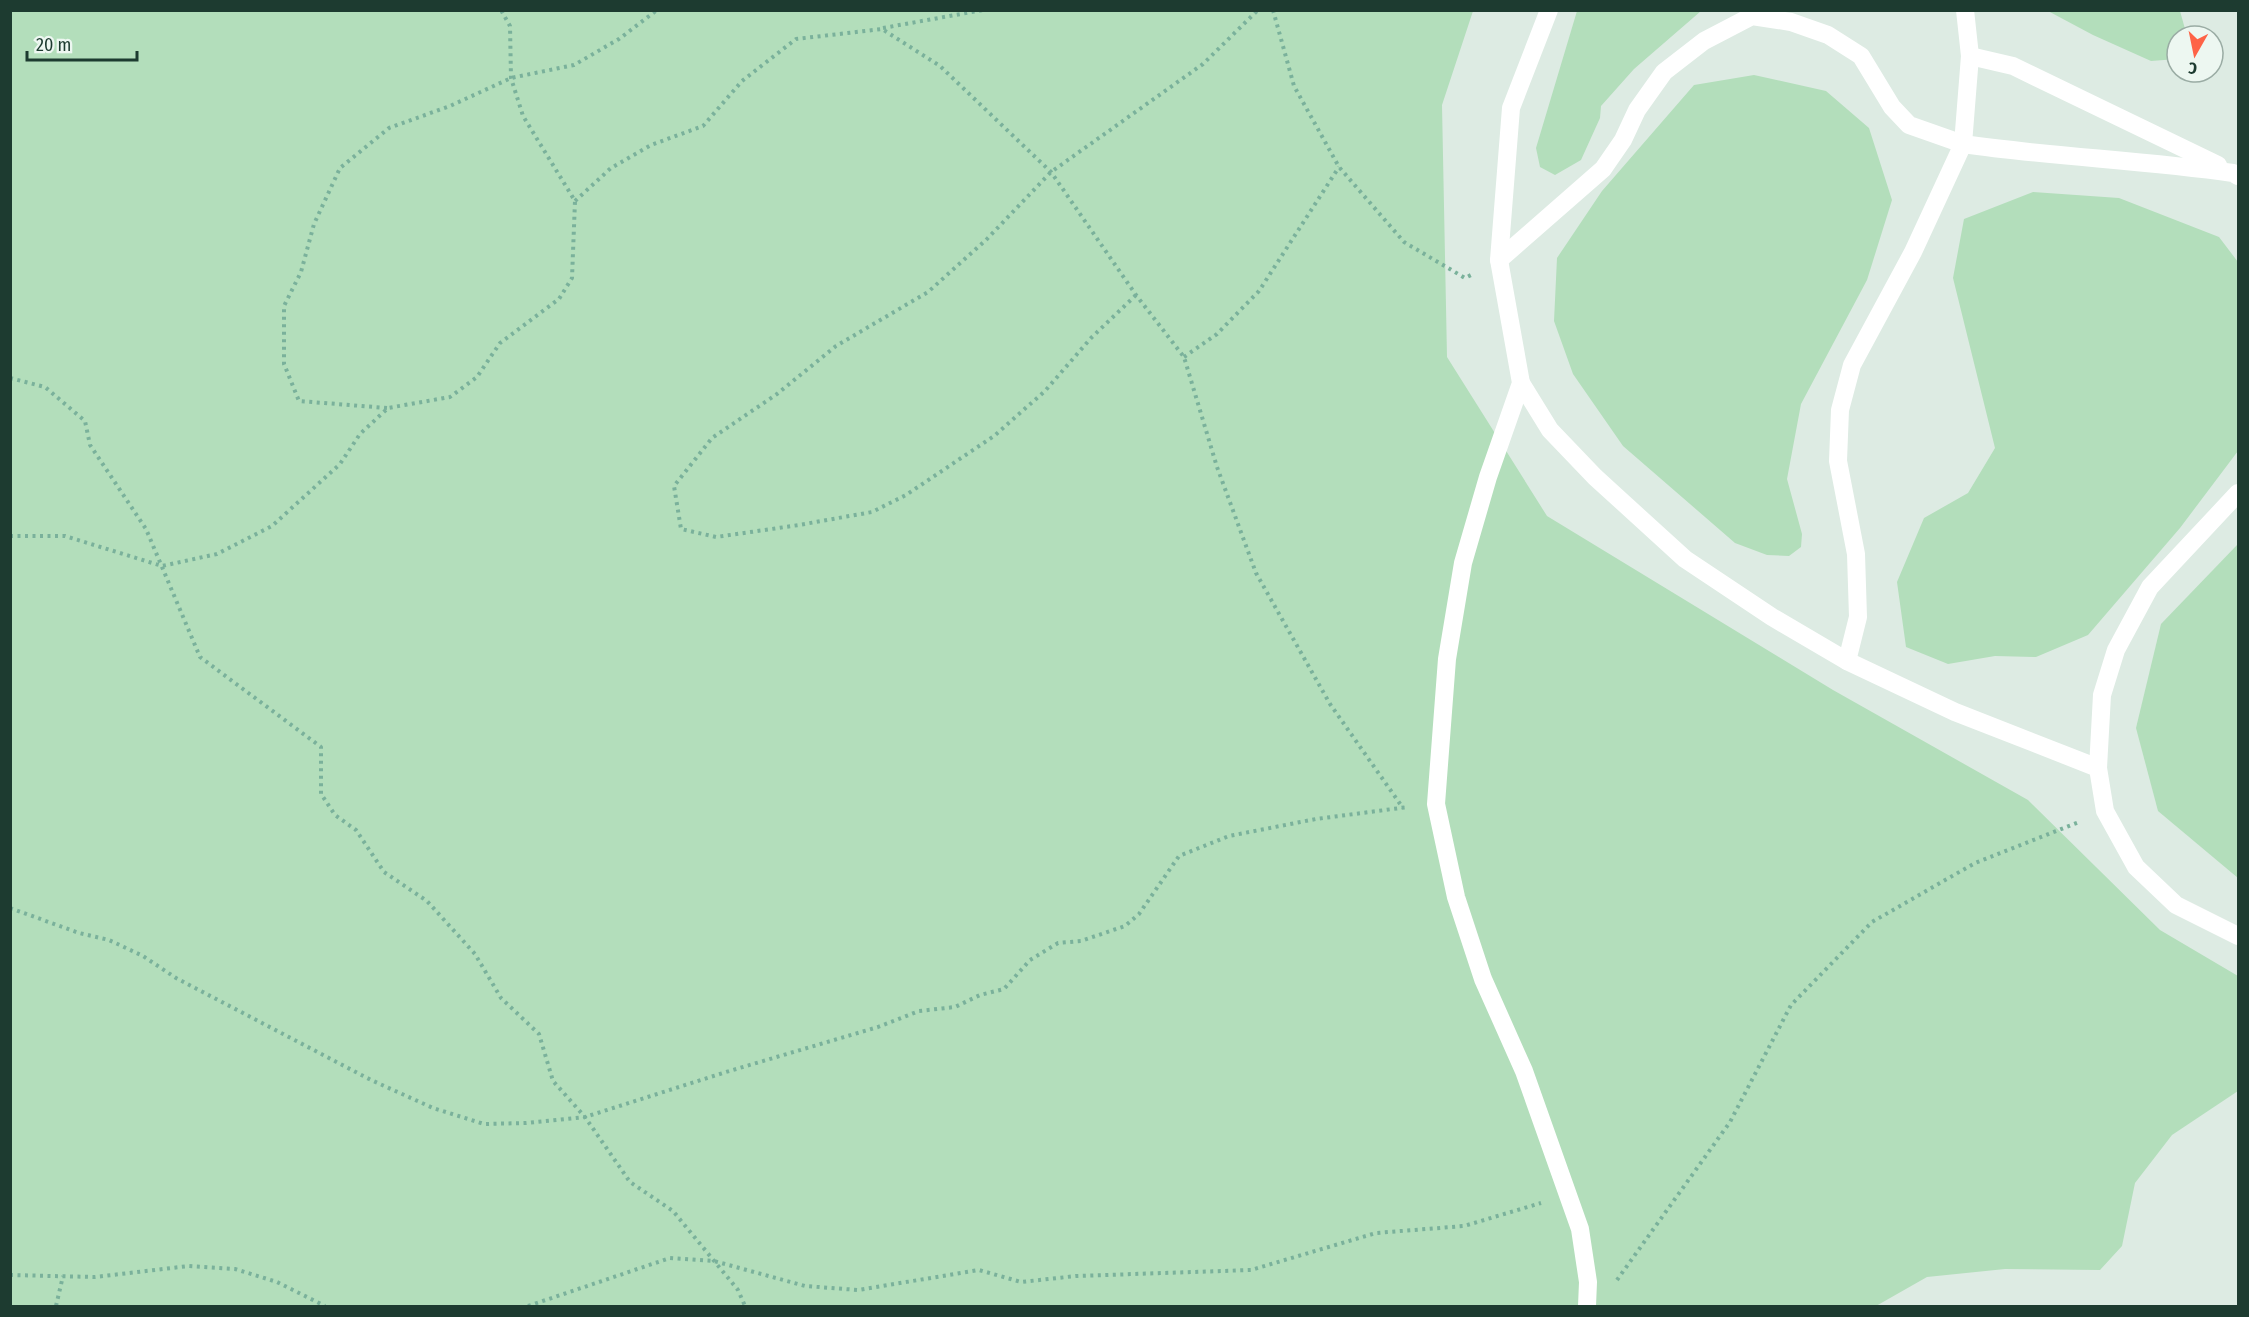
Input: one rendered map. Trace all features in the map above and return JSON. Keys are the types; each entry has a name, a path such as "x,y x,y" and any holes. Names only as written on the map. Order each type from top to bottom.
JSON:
{"lane":[{"path":"1549,10 1511,108 1499,260 1521,382 1550,430 1595,477 1685,559 1773,617 1847,660 1955,712 2098,768"},
{"path":"1847,660 1858,617 1856,554 1838,461 1840,410 1852,365 1913,252 1963,144 1970,56 1965,10"},
{"path":"1499,260 1603,169 1623,140 1637,110 1664,72 1704,41 1752,13 1791,22 1828,35 1861,56 1892,107 1909,125 1963,144 2015,152 2177,165 2236,174"},
{"path":"1970,56 2013,66 2236,174"},
{"path":"1521,382 1488,477 1463,563 1447,659 1436,804 1456,897 1483,979 1524,1071 1580,1229 1588,1282 1587,1306"},
{"path":"2238,493 2150,587 2116,650 2102,695 2098,768 2105,812 2136,867 2176,905 2238,936"}],"path":[{"path":"501,10 510,26 512,78 524,116 575,201 572,278 558,299 500,343 477,377 450,398 388,408 299,401 284,364 284,306 300,272 314,224 340,168 389,128 450,106 512,78 574,65 619,39 657,10"},
{"path":"575,201 611,168 651,145 703,126 742,81 796,39 882,29 983,10"},
{"path":"1136,295 1091,338 1045,391 1002,428 906,495 872,512 799,525 716,537 681,529 674,486 712,438 777,394 837,346 928,292 986,240 1052,172 1203,63 1258,10"},
{"path":"1273,10 1294,86 1339,167 1404,242 1465,278 1499,260"},
{"path":"882,29 940,66 1052,172 1136,295 1184,357 1217,467 1256,573 1330,704 1403,808"},
{"path":"1184,357 1217,334 1259,291 1339,167"},
{"path":"10,378 45,387 85,421 90,445 146,529 200,657 321,747 321,794 335,815 356,830 384,872 427,901 476,954 501,998 539,1035 553,1081 585,1117 630,1182 673,1211 738,1290 745,1306"},
{"path":"10,536 65,536 107,552 162,566 217,554 272,526 340,464 360,434 388,408"},
{"path":"10,908 79,933 109,940 134,952 176,978 371,1080 433,1107 484,1124 526,1124 585,1117 878,1027 919,1011 955,1007 980,995 1004,989 1029,960 1058,943 1081,941 1125,926 1139,914 1179,855 1228,836 1316,819 1436,804"},
{"path":"1614,1284 1730,1122 1791,1005 1872,922 1975,863 2105,812"},
{"path":"528,1306 670,1258 714,1261 805,1286 858,1290 979,1270 1021,1282 1076,1276 1251,1270 1376,1233 1464,1226 1568,1194"},
{"path":"10,1275 95,1277 189,1266 235,1269 277,1282 326,1306"},
{"path":"56,1306 63,1276"}],"green space":[{"path":"10,11 1473,11 1442,105 1447,357 1547,516 1833,690 2028,800 2160,930 2238,976 2238,1091 2172,1135 2135,1183 2122,1246 2100,1270 2005,1269 1927,1277 1876,1306 11,1306"},
{"path":"1577,11 1701,11 1634,69 1601,106 1600,118 1581,160 1555,175 1540,167 1536,148"},
{"path":"2048,11 2180,11 2184,24 2165,24 2165,60 2151,61 2093,35"},
{"path":"1754,75 1826,91 1869,128 1892,200 1867,280 1801,404 1787,479 1802,534 1801,547 1789,556 1767,555 1735,543 1623,446 1573,374 1554,321 1557,258 1602,191 1694,85"},
{"path":"2033,192 2119,198 2219,237 2238,262 2238,451 2180,528 2088,635 2036,657 1995,656 1948,664 1906,647 1897,582 1924,518 1968,493 1995,448 1953,278 1964,219"},
{"path":"2238,544 2238,878 2158,811 2136,728 2161,624"}]}
